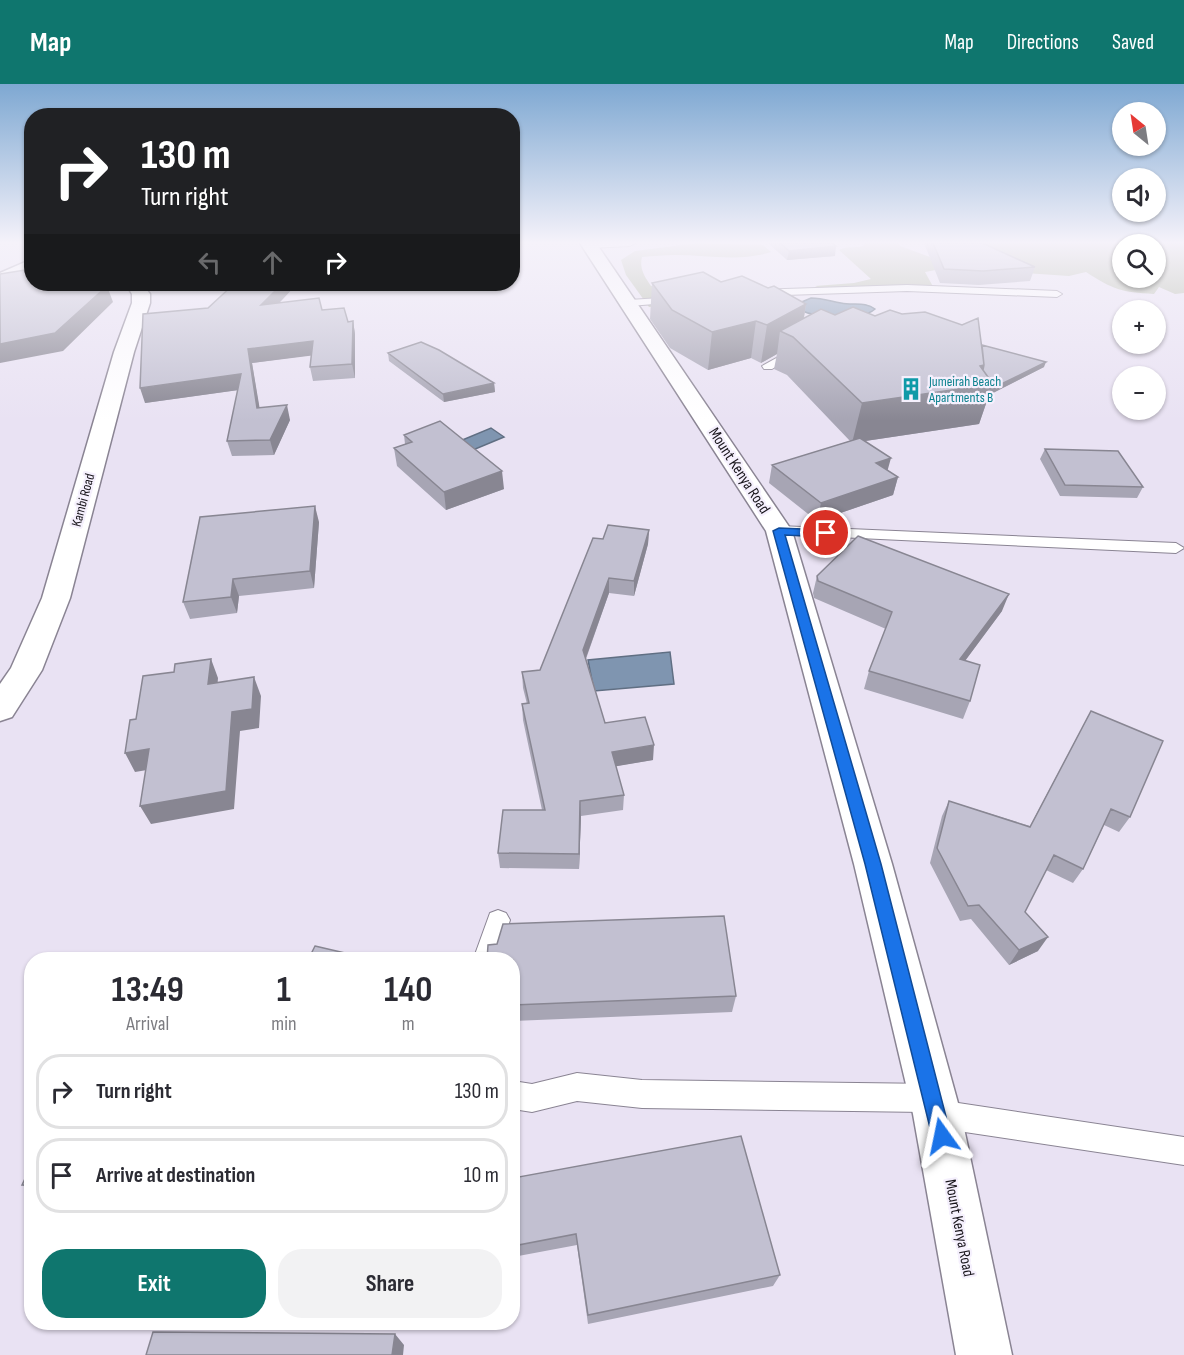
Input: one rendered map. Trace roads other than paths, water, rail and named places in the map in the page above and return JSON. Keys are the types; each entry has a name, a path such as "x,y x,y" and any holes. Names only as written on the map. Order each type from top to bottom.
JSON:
{"main road":[{"name":"Kambi Road","path":"0,709 26,670 56,598 123,352 141,302"},
{"name":"Mount Kenya Road","path":"628,303 779,531 873,864 935,1106 984,1355"}],"lane":[{"path":"628,303 638,302"},
{"path":"768,366 808,344"},
{"path":"779,531 1176,548"},
{"path":"487,952 498,920"},
{"path":"520,1096 532,1098 577,1087 642,1094 935,1106 1184,1151"}],"water":[{"path":"837,302 863,304 875,309 859,316 838,317 807,313 800,310 797,304"},
{"path":"491,428 504,437 461,455 448,446"},
{"path":"670,652 674,684 594,691 588,660"}],"place":[{"name":"Jumeirah Beach Apartments B","path":"911,389"}]}
